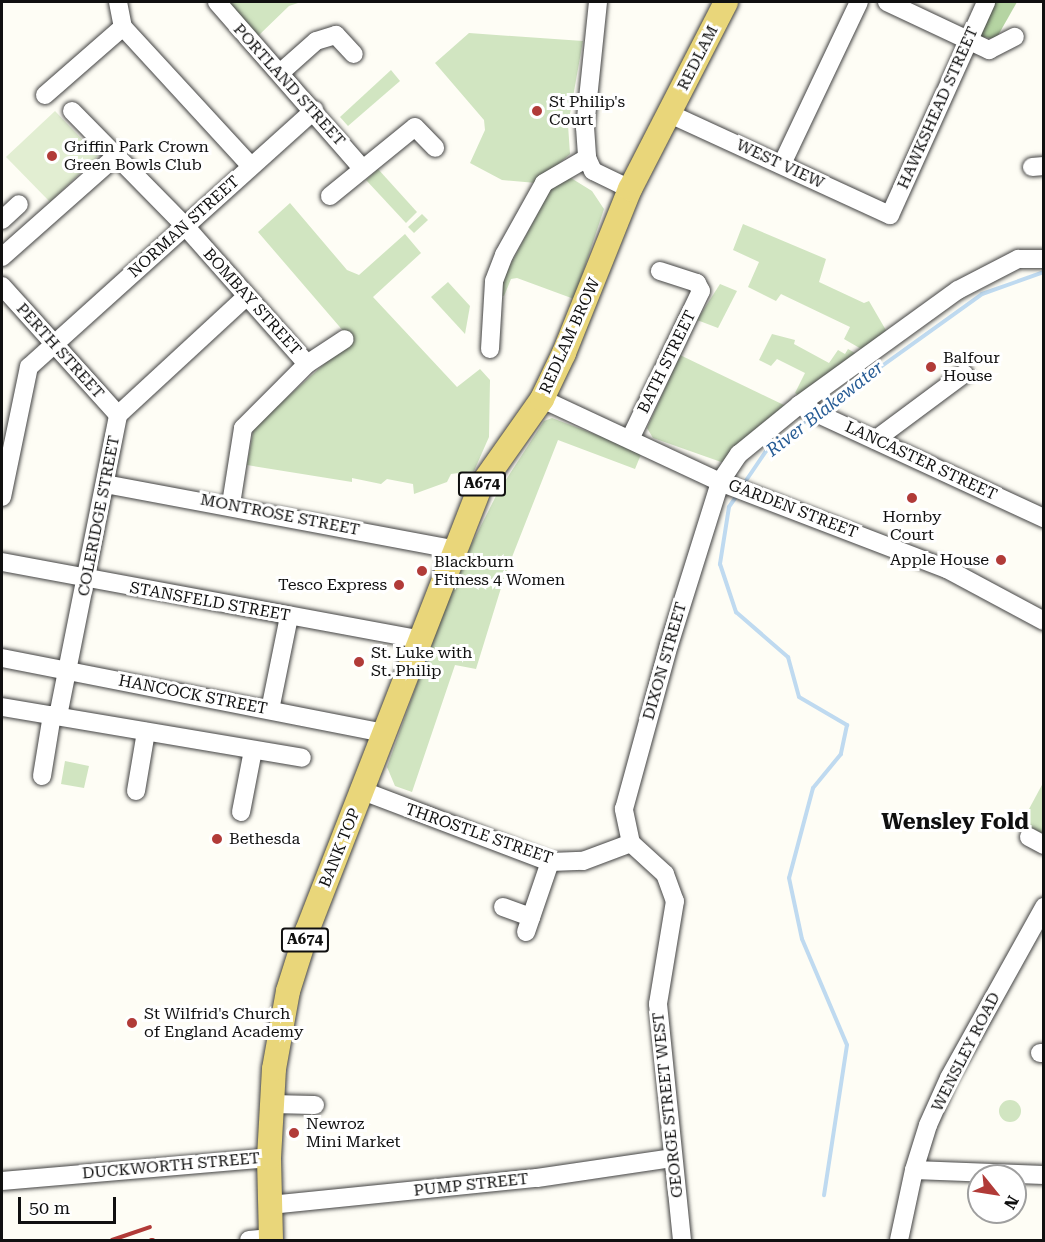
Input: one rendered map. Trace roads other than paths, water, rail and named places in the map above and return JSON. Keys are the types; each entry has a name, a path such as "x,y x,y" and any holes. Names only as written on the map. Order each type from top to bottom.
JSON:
{"main road":[{"name":"REDLAM","path":"670,114 726,2"},
{"name":"REDLAM BROW","path":"454,549 480,487 542,399 564,353 630,189 670,114"},
{"name":"BANK TOP","path":"269,1158 271,1104 278,1035 288,991 319,900 363,791 454,549"},
{"name":"A674","path":"264,1240 270,1205 269,1158"}],"street":[{"path":"118,2 123,27 251,166"},
{"name":"PORTLAND STREET","path":"217,2 314,110 362,168"},
{"path":"598,2 585,127 587,158 593,171 630,189"},
{"path":"782,164 859,2"},
{"path":"886,2 989,50 1015,37"},
{"name":"HAWKSHEAD STREET","path":"890,215 986,2"},
{"path":"45,95 123,27"},
{"path":"280,73 316,41 336,35 354,54"},
{"name":"NORMAN STREET","path":"2,497 8,430 29,367 314,110"},
{"name":"BOMBAY STREET","path":"72,111 185,226 308,364"},
{"name":"WEST VIEW","path":"670,114 890,215"},
{"path":"330,196 415,127 435,148"},
{"path":"2,257 116,156"},
{"path":"490,349 494,281 504,255 544,183 587,158"},
{"path":"2,220 19,204"},
{"name":"DIXON STREET","path":"631,843 624,809 669,645 735,487 739,454 812,411 958,290 1018,259 1044,259"},
{"name":"BATH STREET","path":"631,437 701,286 660,271"},
{"name":"PERTH STREET","path":"2,286 118,415"},
{"name":"COLERIDGE STREET","path":"42,776 55,716 68,672 118,415 246,297"},
{"path":"231,504 243,428 308,364 345,339"},
{"path":"875,440 964,374"},
{"name":"GARDEN STREET","path":"542,399 631,437 735,487 947,569 1044,621"},
{"name":"LANCASTER STREET","path":"812,411 1044,518"},
{"name":"MONTROSE STREET","path":"105,484 231,504 454,549"},
{"name":"STANSFELD STREET","path":"2,562 87,580 419,639"},
{"path":"270,710 289,617"},
{"name":"HANCOCK STREET","path":"2,657 68,672 385,733"},
{"path":"2,707 302,758"},
{"path":"136,791 146,732"},
{"path":"241,812 253,750"},
{"name":"THROSTLE STREET","path":"363,791 550,862 584,861 631,843"},
{"name":"GEORGE STREET WEST","path":"631,843 665,874 675,901 658,1004 682,1240"},
{"path":"503,908 529,924 550,862"},
{"name":"WENSLEY ROAD","path":"899,1240 914,1170 949,1078 1044,907"},
{"path":"271,1104 315,1105"},
{"name":"DUCKWORTH STREET","path":"2,1181 269,1158"},
{"name":"PUMP STREET","path":"270,1205 537,1178 672,1158"},
{"path":"914,1170 1044,1175"}],"waterway":[{"name":"River Blakewater","path":"822,409 982,294 1044,272"},
{"name":"River Blakewater","path":"743,485 766,451 811,417"},
{"name":"River Blakewater","path":"738,494 729,507 720,564 736,612 788,657 799,697 847,725 841,754 813,788 789,878 802,939 847,1045 824,1195"}],"railway":[{"path":"112,1240 150,1227"}],"place":[{"name":"St Philip's Court","path":"537,111"},
{"name":"Griffin Park Crown Green Bowls Club","path":"52,156"},
{"name":"Balfour House","path":"931,367"},
{"name":"Hornby Court","path":"912,498"},
{"name":"Apple House","path":"1001,560"},
{"name":"Blackburn Fitness 4 Women","path":"422,571"},
{"name":"Tesco Express","path":"399,585"},
{"name":"St. Luke with St. Philip","path":"359,662"},
{"name":"Bethesda","path":"217,839"},
{"name":"St Wilfrid's Church of England Academy","path":"132,1023"},
{"name":"Newroz Mini Market","path":"294,1133"}],"district":[{"name":"Wensley Fold","path":"955,822"}]}
